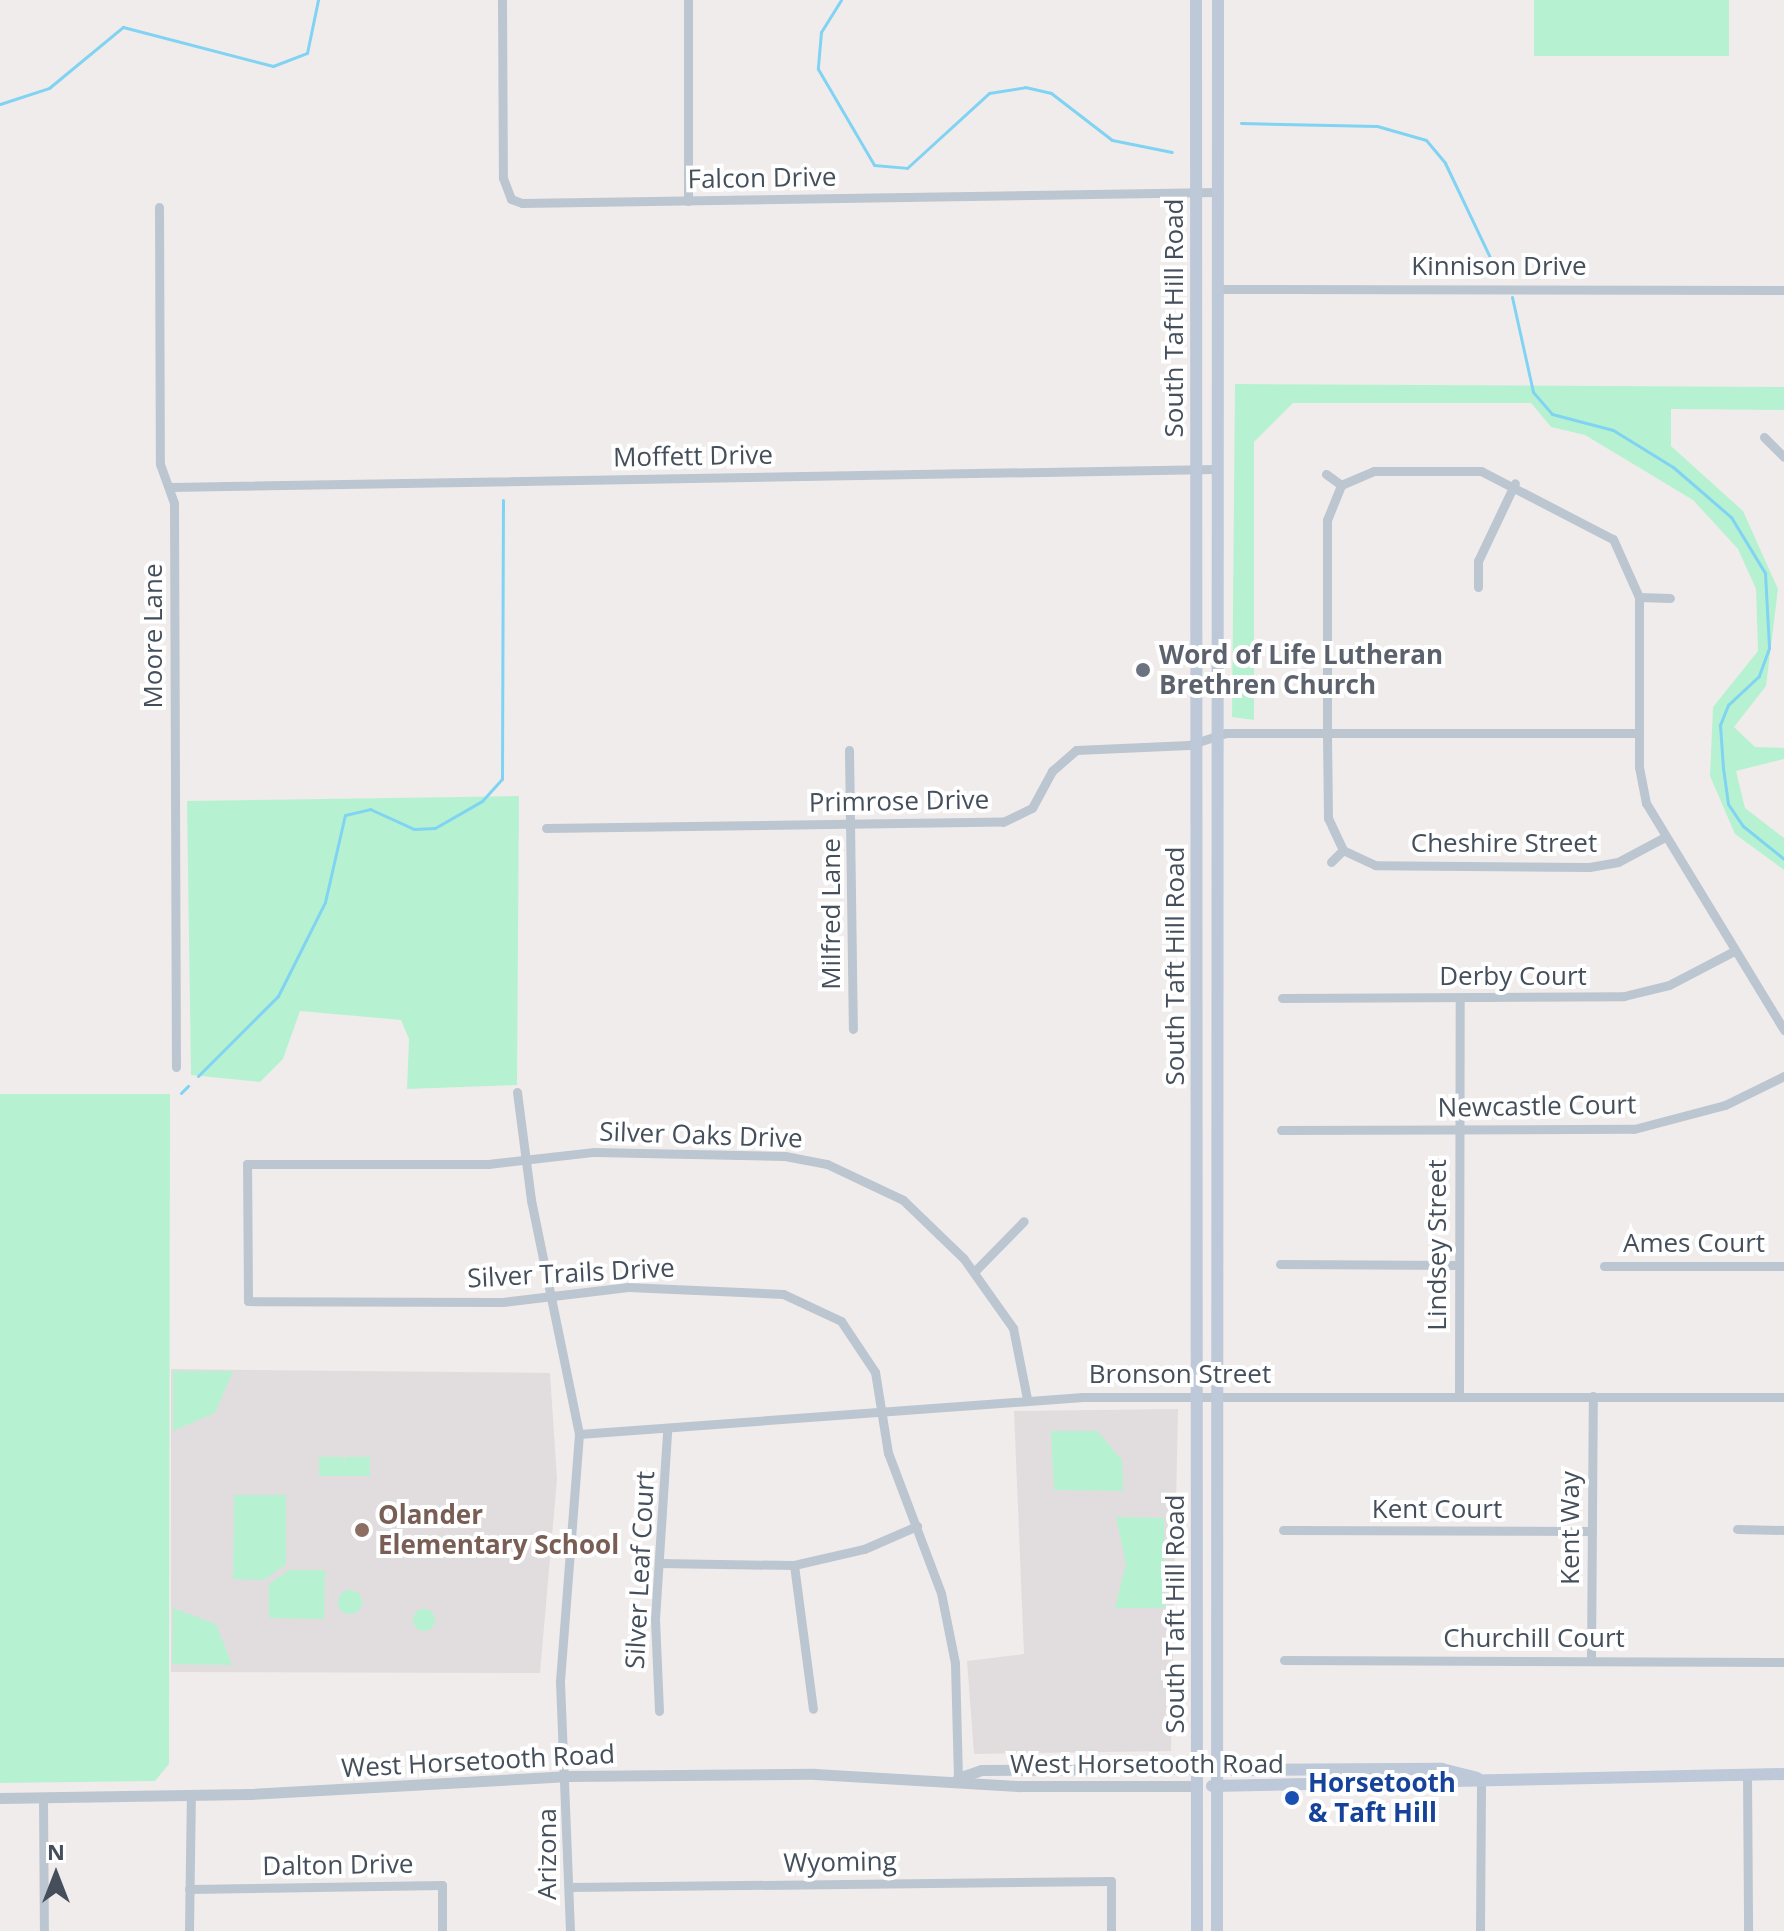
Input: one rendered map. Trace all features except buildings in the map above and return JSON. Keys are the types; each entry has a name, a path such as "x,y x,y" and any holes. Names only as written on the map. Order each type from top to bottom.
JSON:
{"main road":[{"name":"South Taft Hill Road","path":"1196,0 1197,1931"},
{"name":"South Taft Hill Road","path":"1217,1931 1218,0"},
{"name":"West Horsetooth Road","path":"1197,1769 1442,1769 1481,1779"},
{"name":"West Horsetooth Road","path":"1197,1786 1443,1786 1481,1779 1784,1774"}],"street":[{"name":"Falcon Drive","path":"502,0 503,178 511,199 688,201 1216,192"},
{"path":"688,0 688,201"},
{"name":"Moore Lane","path":"159,207 160,464 170,487 176,1067"},
{"name":"Kinnison Drive","path":"1216,289 1782,290"},
{"path":"1764,437 1784,457"},
{"name":"Moffett Drive","path":"170,487 1216,469"},
{"path":"1331,862 1343,850 1328,818 1327,520 1341,485 1374,471 1481,471 1515,483 1613,539 1639,597 1641,783 1663,838 1784,1030"},
{"path":"1326,474 1341,485"},
{"path":"1478,587 1478,561 1515,483"},
{"path":"1639,597 1670,598"},
{"path":"1217,735 1327,732 1639,733"},
{"name":"Primrose Drive","path":"546,828 1013,820 1032,808 1052,771 1076,750 1197,743 1217,735"},
{"name":"Milfred Lane","path":"849,750 853,1029"},
{"name":"Cheshire Street","path":"1343,850 1375,865 1589,867 1618,862 1663,838"},
{"name":"Derby Court","path":"1282,998 1624,996 1669,985 1734,951"},
{"name":"Lindsey Street","path":"1459,1396 1460,998"},
{"name":"Newcastle Court","path":"1281,1130 1634,1129 1725,1105 1784,1076"},
{"name":"Arizona","path":"517,1092 523,1158 556,1299 579,1434 560,1682 569,1776 570,1931"},
{"name":"Silver Oaks Drive","path":"248,1301 247,1164 729,1154 827,1164 903,1200 974,1272 1013,1328 1027,1399"},
{"path":"974,1272 1024,1221"},
{"path":"1280,1264 1459,1265"},
{"name":"Ames Court","path":"1604,1266 1784,1266"},
{"name":"Silver Trails Drive","path":"248,1301 556,1299 628,1287 799,1298 828,1312 860,1343 882,1413 891,1462 917,1526 952,1639 958,1778"},
{"name":"Bronson Street","path":"579,1434 667,1432 1027,1399 1197,1395 1784,1397"},
{"name":"Kent Way","path":"1591,1660 1593,1396"},
{"name":"Silver Leaf Court","path":"659,1711 660,1563 667,1432"},
{"path":"660,1563 794,1565 864,1549 917,1526"},
{"path":"1737,1529 1784,1530"},
{"name":"Kent Court","path":"1283,1530 1592,1531"},
{"path":"794,1565 813,1709"},
{"name":"Churchill Court","path":"1284,1660 1784,1662"},
{"name":"West Horsetooth Road","path":"958,1778 981,1770 1197,1769"},
{"path":"1747,1774 1748,1931"},
{"name":"West Horsetooth Road","path":"0,1798 191,1796 569,1776 958,1778 990,1786 1197,1786"},
{"path":"1480,1931 1481,1779"},
{"path":"189,1931 191,1796"},
{"path":"43,1798 44,1931"},
{"name":"Wyoming","path":"569,1887 1111,1881 1111,1931"},
{"name":"Dalton Drive","path":"189,1889 442,1885 442,1931"}],"shaded area":[{"name":"Olander Elementary School","path":"171,1369 550,1373 557,1479 540,1673 171,1672"},
{"path":"1178,1409 1171,1751 974,1754 967,1661 1024,1654 1014,1411"}],"green space":[{"path":"1534,0 1729,0 1729,56 1534,56"},
{"path":"1235,384 1784,387 1784,410 1671,409 1671,446 1743,511 1778,589 1766,686 1734,727 1755,747 1784,748 1784,759 1736,771 1745,808 1784,838 1784,870 1735,834 1710,776 1713,707 1758,651 1756,589 1738,549 1693,500 1585,435 1551,427 1531,403 1293,403 1254,442 1254,720 1232,717"},
{"path":"519,796 517,1085 407,1089 409,1039 401,1020 300,1011 283,1059 260,1082 191,1075 187,801"},
{"path":"0,1094 170,1094 169,1764 155,1781 0,1783"},
{"path":"173,1371 233,1371 215,1413 173,1431"},
{"path":"1051,1431 1097,1431 1122,1460 1123,1491 1054,1490"},
{"path":"319,1457 344,1457 345,1471 345,1457 370,1457 370,1476 319,1476"},
{"path":"234,1495 286,1495 286,1564 264,1580 233,1579"},
{"path":"1116,1517 1164,1518 1165,1608 1115,1608 1126,1564"},
{"path":"289,1570 325,1570 324,1619 269,1618 269,1584"},
{"path":"350,1590 359,1593 362,1602 359,1611 350,1614 341,1611 338,1602 341,1593"},
{"path":"173,1608 216,1624 232,1665 172,1664"},
{"path":"424,1609 432,1612 435,1620 432,1628 424,1631 416,1628 413,1620 416,1612"}],"waterway":[{"path":"0,104 49,88 123,27 273,66 307,53 318,0"},
{"path":"841,0 821,32 818,69 874,165 907,168 989,93 1025,87 1051,93 1112,140 1172,152"},
{"path":"1241,123 1377,126 1426,140 1445,163 1497,272"},
{"path":"1512,297 1533,392 1552,414 1613,430 1673,467 1731,517 1765,573 1769,648 1759,676 1728,705 1720,725 1728,804 1743,826 1784,859"},
{"path":"198,1076 278,996 325,902 345,815 370,809 414,829 435,828 482,801 502,779 503,500"},
{"path":"181,1093 188,1086"}],"place":[{"name":"Word of Life Lutheran Brethren Church","path":"1143,670"},
{"name":"Olander Elementary School","path":"362,1530"},
{"name":"Horsetooth & Taft Hill","path":"1292,1798"}]}
